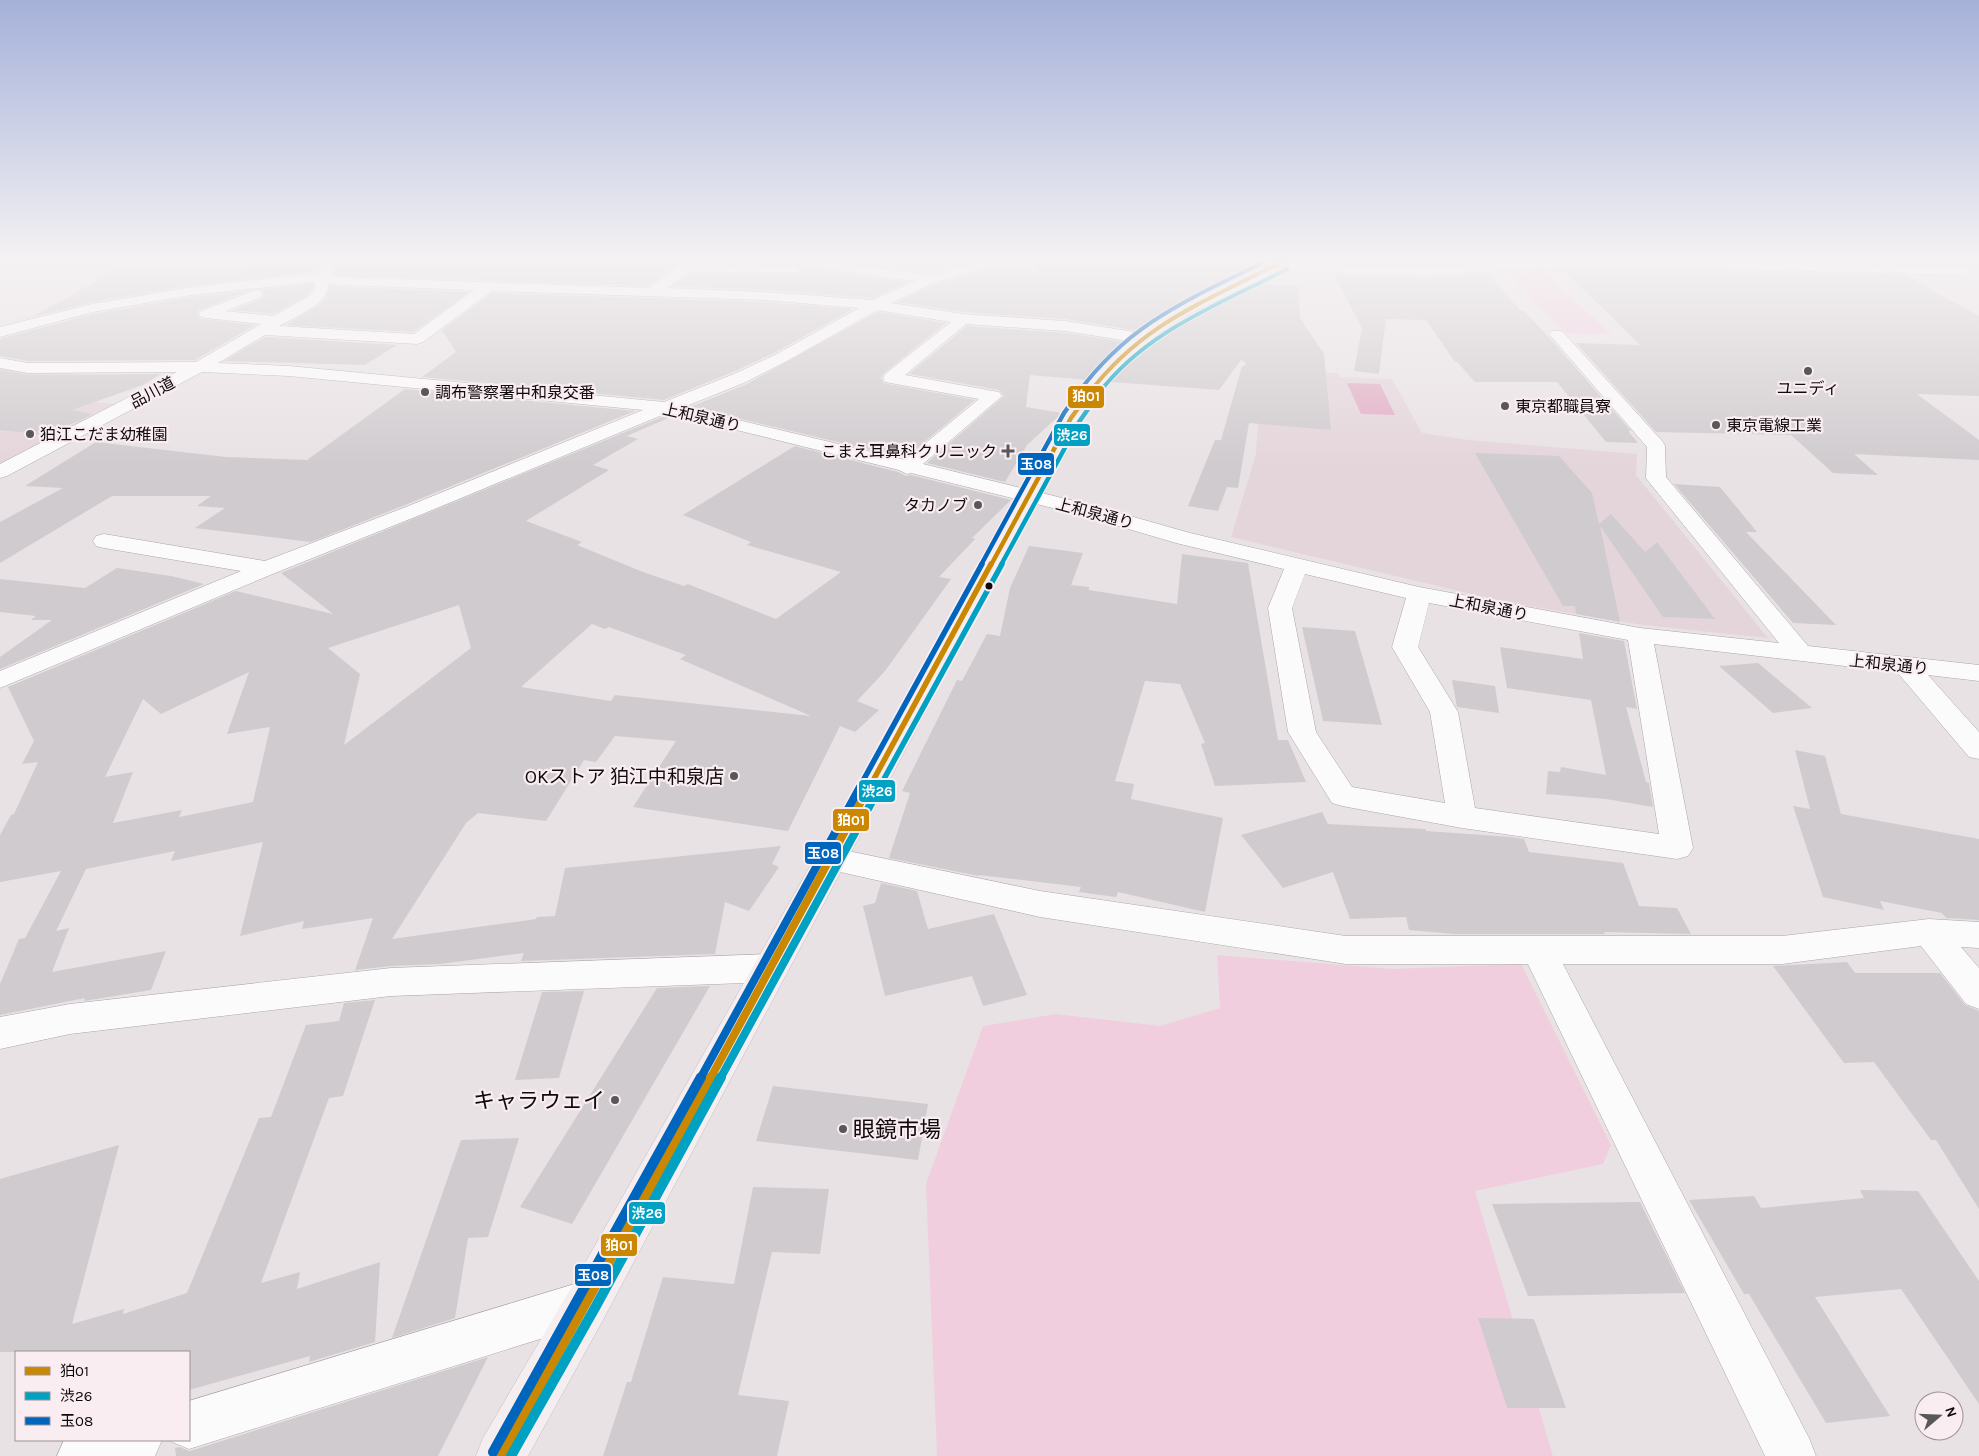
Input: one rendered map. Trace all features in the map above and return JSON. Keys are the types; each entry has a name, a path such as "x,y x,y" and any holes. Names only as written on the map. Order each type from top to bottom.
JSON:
{"main road":[{"path":"501,1456 588,1302 829,859 1030,496 1062,431 1082,398 1110,366 1141,338 1155,329"}],"street":[{"path":"262,330 417,339 431,329"},
{"path":"0,680 267,568 413,511 663,407 740,378 781,358 833,329"},
{"path":"907,468 993,396 891,378 951,329"},
{"path":"1084,329 1141,338"},
{"name":"品川道","path":"0,472 199,367 262,330"},
{"path":"1557,334 1656,446 1656,478 1800,653"},
{"name":"上和泉通り","path":"0,363 28,368 199,367 289,372 663,407 907,468 1088,510 1184,538 1419,594 1640,635 1979,673"},
{"path":"104,541 267,568"},
{"path":"1297,565 1280,608 1302,732 1342,796 1462,817 1677,848 1640,635"},
{"path":"1419,594 1405,647 1444,712 1462,817"},
{"path":"1906,666 1979,750"},
{"path":"829,859 1040,904 1346,950 1782,950 1929,932 1979,934"},
{"path":"1929,932 1979,994"},
{"path":"1539,950 1791,1456"},
{"path":"0,1033 70,1019 391,982 771,968"},
{"path":"190,1425 588,1302"},
{"path":"82,1456 134,1441"}],"shaded area":[{"path":"1562,329 1606,329 1611,334 1566,333"},
{"name":"狛江こだま幼稚園","path":"0,368 21,372 75,372 25,396 118,404 0,464"},
{"path":"1267,371 1338,373 1340,377 1392,379 1422,433 1468,440 1637,454 1636,475 1768,638 1643,625 1505,602 1231,537 1256,454 1261,373"},
{"path":"1347,383 1380,384 1395,415 1361,414"},
{"path":"1217,955 1392,969 1521,964 1611,1145 1603,1164 1475,1191 1553,1456 937,1456 926,1184 983,1026 1056,1014 1160,1026 1220,1008"}],"building":[{"path":"37,329 248,329 195,360 28,361 0,356 0,339"},
{"path":"358,329 417,329 413,332"},
{"path":"817,329 774,353 664,400 422,377 456,352 442,330"},
{"path":"846,329 939,329 884,373 881,377 883,383 975,400 905,458 690,407 747,384"},
{"path":"963,329 1008,329 1065,333 1125,342 1088,380 1030,375 1026,407 1062,413 1027,445 1005,482 927,463 1004,396 999,390 909,374"},
{"path":"1127,329 1143,329 1140,331"},
{"path":"1169,329 1307,329 1324,354 1331,430 1249,423 1238,488 1227,487 1218,511 1188,506 1215,440 1221,440 1242,366 1246,363 1241,360 1219,390 1111,382 1145,347"},
{"path":"1362,329 1385,329 1379,374 1354,371"},
{"path":"1432,329 1541,329 1631,431 1628,431 1638,443 1606,442 1557,382 1475,382 1455,362"},
{"path":"1624,329 1979,329 1979,396 1917,394 1979,440 1979,460 1854,454 1878,475 1833,473 1791,435 1656,432 1576,343 1640,345"},
{"path":"265,337 397,345 365,365 224,361"},
{"name":"狛江こだま幼稚園","path":"0,370 28,375 161,374 143,385 72,410 92,414 79,421 38,434 0,430"},
{"path":"405,389 635,411 311,542 195,528 225,508 197,506 211,496 112,496 0,563 0,522 63,488 25,486 96,442 226,457 307,460"},
{"path":"667,415 673,416 627,436 638,439 593,465 609,470 526,521 582,542 577,545 643,572 684,586 688,584 776,619 841,572 747,545 751,542 683,515 795,446 898,472 906,476 911,475 1011,500 972,538 975,539 939,577 951,579 885,671 857,701 879,710 855,732 840,726 788,831 633,807 676,741 615,736 596,762 584,760 546,821 478,813 466,823 392,939 536,919 537,917 555,916 565,868 781,846 772,864 779,867 749,911 725,902 715,954 521,961 524,953 440,964 355,970 373,918 302,929 304,921 240,936 263,842 171,861 175,851 86,869 56,931 69,928 52,972 166,951 151,990 84,1001 85,998 0,1015 0,984 19,939 25,938 61,871 0,882 0,835 11,815 14,814 38,762 22,764 34,741 8,687 236,591 333,614 281,573","holes":["459,605 471,648 344,745 360,674 328,648","592,624 605,629 609,627 686,655 680,659 811,716 615,695 611,701 521,687","249,672 227,734 270,727 253,802 179,817 182,810 113,823 133,772 105,777 143,699 161,714"]},
{"path":"1475,453 1559,456 1592,493 1599,524 1611,514 1645,552 1657,542 1715,619 1663,617 1600,526 1620,622 1576,614 1575,606 1563,606"},
{"path":"1674,484 1720,487 1757,532 1746,532 1836,625 1793,623"},
{"path":"1029,546 1083,553 1071,585 1089,587 1089,590 1177,604 1182,554 1248,563 1278,740 1288,740 1306,782 1215,786 1201,744 1205,743 1180,684 1145,681 1115,781 1134,784 1131,799 1223,818 1205,912 1118,892 1116,897 1079,892 1081,887 979,876 889,858 910,793 902,791 957,680 962,681 987,634 1000,636 1010,588"},
{"path":"117,568 171,576 204,584 0,669 0,657 52,620 31,620 36,616 0,612 0,579 85,588"},
{"path":"1302,627 1355,631 1382,725 1323,721"},
{"path":"1579,633 1624,641 1637,709 1626,707 1646,782 1649,783 1653,807 1606,799 1546,794 1548,771 1560,772 1561,767 1606,775 1591,700 1507,688 1500,647 1583,659"},
{"path":"1758,663 1812,708 1773,713 1719,666"},
{"path":"1452,680 1495,686 1499,713 1457,707"},
{"path":"1795,750 1825,756 1841,814 1979,839 1979,920 1946,918 1942,913 1880,901 1884,910 1823,897 1793,806 1810,809"},
{"path":"1322,812 1328,824 1425,829 1426,831 1511,837 1524,839 1529,852 1623,863 1639,906 1677,908 1691,934 1604,932 1605,934 1454,934 1409,930 1406,917 1350,919 1333,872 1283,888 1241,835"},
{"path":"881,883 917,891 928,929 994,914 1027,995 983,1006 972,976 885,996 863,906 875,903"},
{"path":"1847,962 1855,973 1940,973 1965,1005 1979,1011 1979,1209 1936,1140 1931,1140 1874,1062 1844,1063 1773,966"},
{"name":"キャラウェイ","path":"710,986 572,1224 520,1207 657,988"},
{"path":"584,991 559,1078 515,1080 542,992"},
{"path":"375,1000 343,1096 329,1098 261,1283 300,1272 297,1289 380,1262 375,1342 309,1362 310,1356 190,1390 190,1351 0,1352 0,1179 119,1145 72,1324 124,1309 123,1314 187,1293 259,1118 271,1117 306,1025 339,1021 344,1003"},
{"path":"773,1086 928,1104 918,1160 756,1141"},
{"path":"519,1138 488,1237 468,1238 455,1318 392,1338 461,1140"},
{"path":"753,1187 829,1189 820,1254 772,1252 738,1395 789,1401 777,1456 603,1456 627,1382 631,1382 663,1277 734,1284"},
{"path":"1860,1190 1918,1191 1979,1281 1979,1404 1901,1289 1815,1297 1890,1416 1826,1423 1749,1294 1744,1294 1689,1200 1754,1196 1761,1208 1864,1198"},
{"path":"1640,1202 1685,1293 1528,1296 1492,1204"},
{"path":"1478,1318 1534,1319 1566,1408 1507,1408"},
{"path":"488,1357 438,1456 176,1456 175,1448 179,1447 190,1451"}],"transit line":[{"name":"玉08","path":"493,1452 580,1298 1064,413 1102,362 1140,329"},
{"name":"狛01","path":"501,1456 588,1302 1071,418 1105,374 1134,345 1155,329"},
{"name":"渋26","path":"511,1456 596,1306 1079,422 1115,374 1129,360 1172,329"}],"place":[{"name":"ユニディ","path":"1808,371"},
{"name":"調布警察署中和泉交番","path":"425,392"},
{"name":"東京都職員寮","path":"1505,406"},
{"name":"東京電線工業","path":"1716,425"},
{"name":"狛江こだま幼稚園","path":"30,434"},
{"name":"こまえ耳鼻科クリニック","path":"1008,451"},
{"name":"タカノブ","path":"978,505"},
{"name":"OKストア 狛江中和泉店","path":"734,776"},
{"name":"キャラウェイ","path":"615,1100"},
{"name":"眼鏡市場","path":"843,1129"}]}
